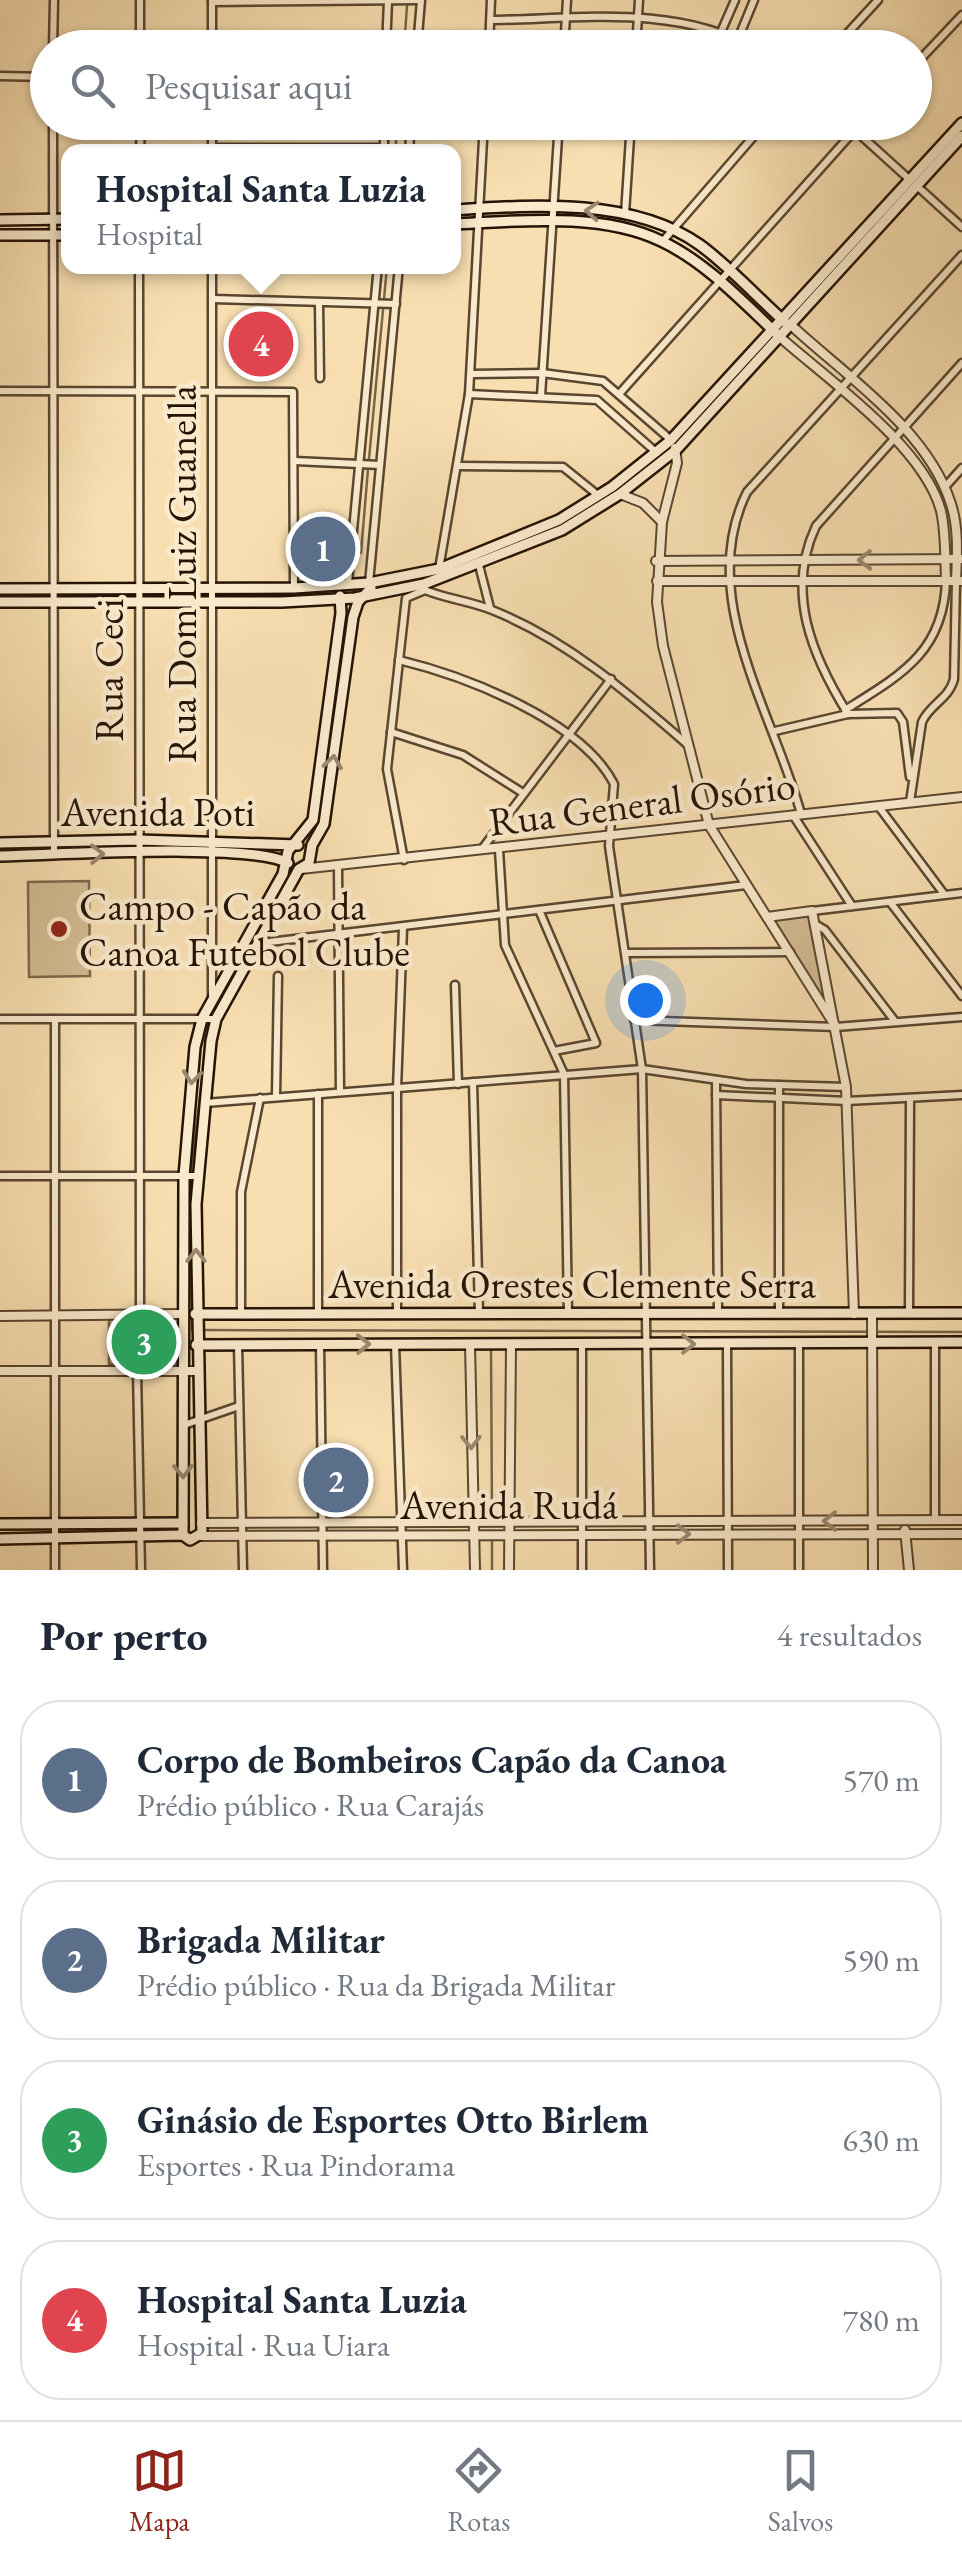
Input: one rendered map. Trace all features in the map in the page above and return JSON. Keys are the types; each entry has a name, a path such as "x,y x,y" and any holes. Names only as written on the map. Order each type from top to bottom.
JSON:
{"main road":[{"path":"914,183 962,122"},
{"path":"0,602 282,602 364,596 425,587 562,530 620,494 674,445 914,183 962,136"},
{"path":"461,209 553,208 625,214 672,229 700,245 787,323"},
{"path":"0,220 61,219"},
{"path":"461,224 551,222 611,226 662,242 719,282 778,334"},
{"path":"0,234 61,234"},
{"path":"0,589 288,588 369,583 439,568 510,542 599,496 674,445"},
{"path":"200,1536 196,1176 216,1019 310,857 324,824 353,618 369,583"},
{"path":"183,1535 184,1176 195,1048 202,1019 288,862 288,851 297,845 313,820 340,598 345,586"},
{"path":"191,588 191,602"},
{"path":"260,588 260,602"},
{"path":"282,602 288,588"},
{"path":"106,589 106,602"},
{"name":"Avenida Poti","path":"0,843 211,841 297,845 310,857"},
{"name":"Avenida Poti","path":"0,856 274,855 300,869"},
{"name":"Avenida Orestes Clemente Serra","path":"182,1314 568,1314 646,1320 718,1314 854,1314 872,1318 962,1313"},
{"name":"Avenida Orestes Clemente Serra","path":"196,1345 512,1345 648,1340 728,1344 872,1338 962,1342"},
{"name":"Avenida Rudá","path":"0,1524 200,1522"},
{"name":"Avenida Rudá","path":"0,1539 183,1535 190,1540 200,1536"}],"street":[{"path":"53,30 54,0"},
{"path":"140,0 140,30"},
{"path":"212,30 212,1 420,0 418,30"},
{"path":"490,30 492,0"},
{"path":"565,30 567,0"},
{"path":"637,30 639,0"},
{"path":"722,30 735,0"},
{"path":"742,30 754,0"},
{"path":"850,30 878,0"},
{"path":"387,30 388,1"},
{"path":"932,46 962,14"},
{"path":"491,20 638,18 679,21 713,30"},
{"path":"0,76 30,77"},
{"path":"53,140 54,854"},
{"path":"439,568 469,394 483,140"},
{"path":"541,396 558,140"},
{"path":"625,214 630,140"},
{"path":"662,242 750,140"},
{"path":"620,392 846,140"},
{"path":"866,140 962,227"},
{"path":"852,906 797,815 775,731 745,663 732,580 733,528 747,492 962,254"},
{"name":"Rua Ceci","path":"139,274 140,1314"},
{"name":"Rua Dom Luiz Guanella","path":"212,274 212,1001"},
{"path":"345,586 361,463 377,274"},
{"path":"369,583 398,274"},
{"path":"212,299 396,304"},
{"path":"319,303 320,378"},
{"path":"787,323 923,451 945,487 953,512 959,559 941,622 925,649 900,674 847,712"},
{"path":"778,334 916,462 942,514 945,558 955,581 954,680 949,693 926,711 922,722 910,802"},
{"path":"847,712 811,642 801,580 804,560 816,526 962,362"},
{"path":"470,374 542,374 603,381 620,392 674,445 656,561 657,581 663,646 709,825 836,1027"},
{"path":"0,391 294,392 296,461 288,588"},
{"path":"469,394 598,400 658,453"},
{"path":"296,461 380,464"},
{"path":"459,466 563,467 599,496"},
{"path":"933,492 945,487 962,468"},
{"path":"620,494 643,503 662,522"},
{"path":"942,514 953,512"},
{"path":"656,561 959,559"},
{"path":"478,564 490,609"},
{"path":"657,581 955,581"},
{"path":"404,861 388,786 391,732 406,598 425,587 490,609 551,640 611,679 692,749"},
{"path":"398,660 483,686 566,736 614,784 609,836 642,1069 650,1570"},
{"path":"480,852 611,679"},
{"path":"775,731 847,712 892,712 901,716 911,783"},
{"path":"391,732 463,754 523,793"},
{"name":"Rua General Osório","path":"300,869 404,861 962,797"},
{"path":"878,807 945,895"},
{"path":"500,850 501,915 509,957 564,1074 568,1314"},
{"path":"310,857 333,868 341,933 340,1092"},
{"path":"260,943 746,884"},
{"path":"767,916 962,893"},
{"path":"890,902 962,996"},
{"path":"539,910 596,1043 554,1051"},
{"path":"812,911 846,1087 854,1314"},
{"path":"815,924 825,930 895,1021"},
{"path":"398,1314 397,1089 403,928"},
{"path":"626,953 790,952"},
{"path":"276,1097 278,976"},
{"path":"454,985 458,1084"},
{"path":"634,1020 836,1027 962,1017"},
{"path":"0,1019 216,1019"},
{"path":"55,1019 55,1570"},
{"path":"204,1103 642,1069 716,1080 846,1087"},
{"path":"716,1080 718,1314"},
{"path":"473,1082 479,1315"},
{"path":"779,1085 779,1314"},
{"path":"318,1094 318,1314"},
{"path":"716,1095 847,1101 910,1101 962,1095"},
{"path":"241,1315 242,1192 260,1098"},
{"path":"909,1314 910,1101"},
{"path":"0,1176 196,1176"},
{"path":"0,1316 182,1314"},
{"path":"872,1318 873,1570"},
{"path":"935,1342 936,1520"},
{"path":"799,1343 799,1570"},
{"path":"395,1344 403,1570"},
{"path":"470,1344 475,1570"},
{"path":"582,1344 582,1570"},
{"path":"728,1344 728,1570"},
{"path":"238,1345 243,1570"},
{"path":"320,1345 323,1570"},
{"path":"509,1570 512,1345"},
{"path":"0,1371 196,1371"},
{"path":"137,1371 142,1570"},
{"path":"182,1425 198,1423 239,1406"},
{"path":"905,1520 909,1570"},
{"name":"Avenida Rudá","path":"200,1522 962,1520"},
{"name":"Avenida Rudá","path":"200,1536 962,1534"}],"shaded area":[{"name":"Campo - Capão da Canoa Futebol Clube","path":"89,881 90,976 29,977 28,882"},
{"path":"810,916 829,1008 773,919"},
{"path":"109,1318 172,1318 172,1336 179,1337 176,1364 109,1364"}],"waterway":[{"path":"405,30 407,6"},
{"path":"396,140 396,144"},
{"path":"384,299 386,274"},
{"path":"369,459 383,310"},
{"path":"361,553 368,469"},
{"path":"308,841 318,819 344,630"},
{"path":"214,1013 288,875"},
{"path":"191,1170 209,1023"},
{"path":"191,1180 192,1309"},
{"path":"192,1318 192,1330"},
{"path":"204,1330 962,1332"},
{"path":"491,1349 492,1517"},
{"path":"492,1542 492,1570"}],"place":[{"name":"Hospital Santa Luzia","path":"261,344"},
{"name":"Corpo de Bombeiros Capão da Canoa","path":"323,549"},
{"name":"Campo - Capão da Canoa Futebol Clube","path":"59,929"},
{"name":"Ginásio de Esportes Otto Birlem","path":"144,1342"},
{"name":"Brigada Militar","path":"336,1480"}]}
